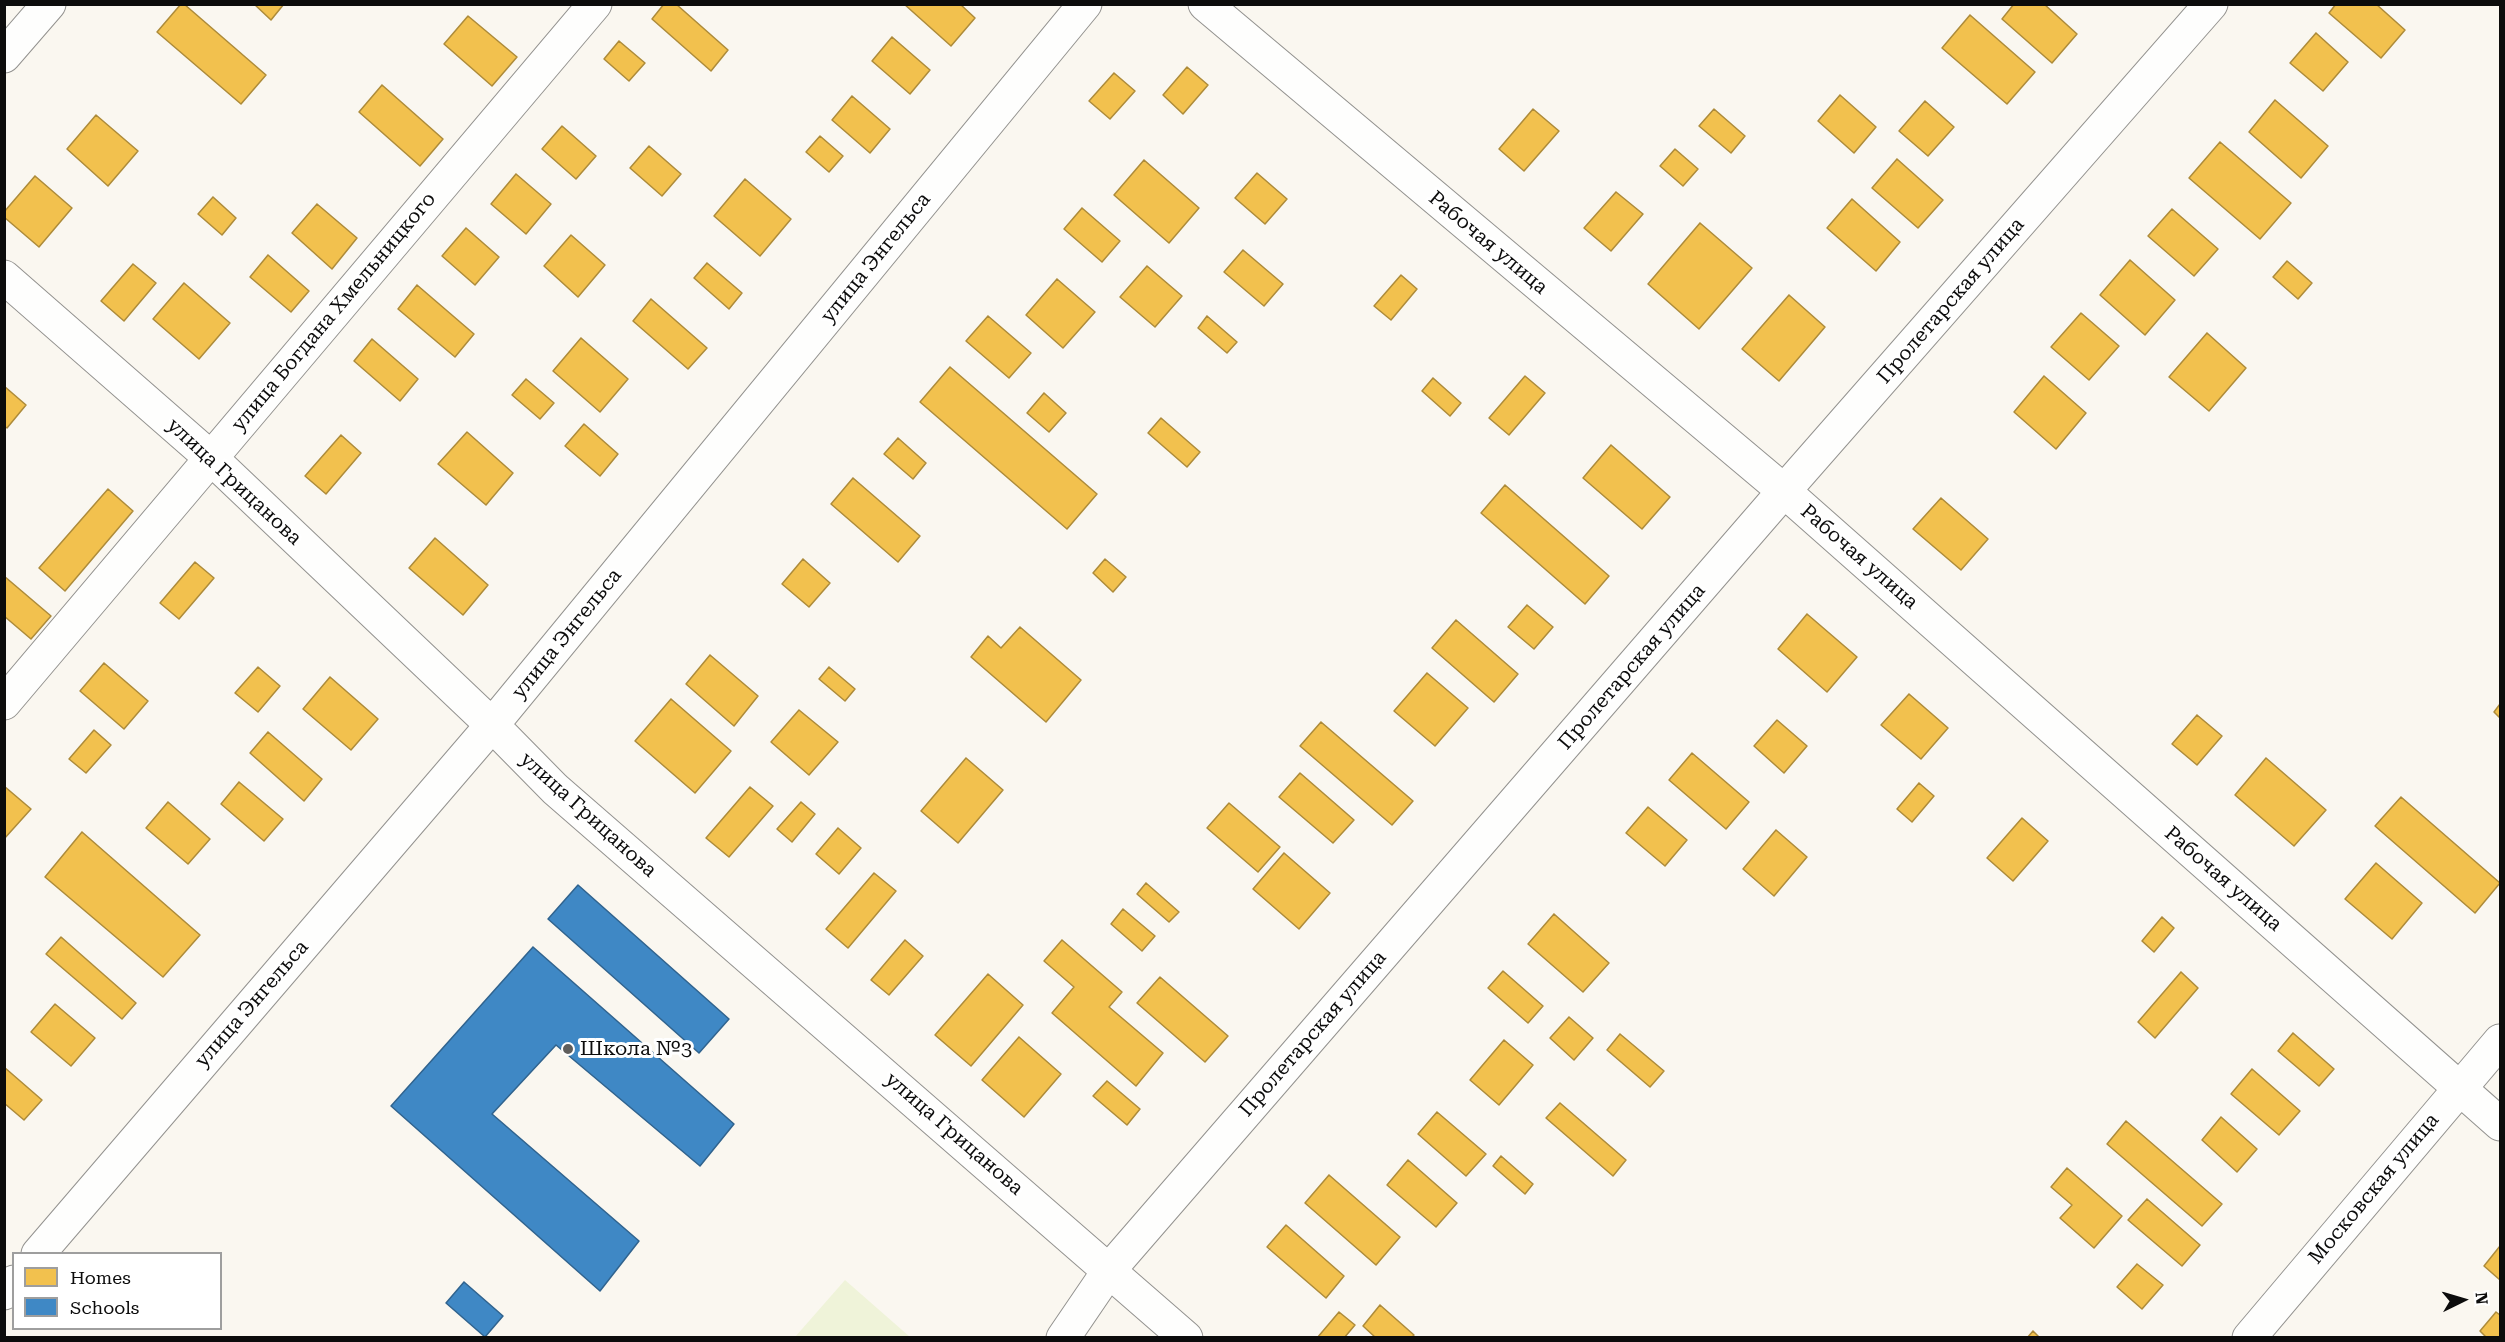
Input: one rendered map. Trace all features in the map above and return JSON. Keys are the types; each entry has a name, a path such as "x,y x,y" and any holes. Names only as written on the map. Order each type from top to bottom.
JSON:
{"street":[{"path":"4,56 49,4"},
{"name":"улица Богдана Хмельницкого","path":"4,703 596,4"},
{"name":"улица Энгельса","path":"40,1252 492,725 1085,4"},
{"name":"Рабочая улица","path":"1205,4 1784,491 2500,1124"},
{"name":"Пролетарская улица","path":"1063,1338 1110,1269 1784,491 2211,4"},
{"name":"улица Грицанова","path":"4,277 210,458 492,725 555,789 1110,1269 1186,1338"},
{"name":"Московская улица","path":"2249,1338 2500,1041"}],"green space":[{"path":"845,1280 910,1337 795,1337"}],"building: Homes":[{"path":"181,4 184,4 266,75 241,104 157,32"},
{"path":"254,4 284,4 271,20"},
{"path":"664,4 676,4 728,50 711,71 652,19"},
{"path":"904,4 960,4 975,18 951,46"},
{"path":"2014,4 2044,4 2077,34 2052,63 2002,19"},
{"path":"2336,4 2376,4 2405,30 2381,58 2329,13"},
{"path":"1970,15 2035,72 2007,104 1942,48"},
{"path":"468,16 517,57 492,86 444,44"},
{"path":"2316,33 2348,62 2323,91 2290,63"},
{"path":"892,37 930,70 910,94 872,61"},
{"path":"619,41 645,63 629,81 604,59"},
{"path":"1187,67 1208,85 1183,114 1163,95"},
{"path":"1114,73 1135,91 1110,119 1089,101"},
{"path":"382,85 443,139 420,166 359,112"},
{"path":"1840,95 1876,127 1854,153 1818,121"},
{"path":"852,96 890,129 870,153 832,120"},
{"path":"2275,100 2328,146 2301,178 2249,132"},
{"path":"1925,101 1954,127 1928,156 1899,131"},
{"path":"1533,109 1559,131 1524,171 1499,149"},
{"path":"1714,109 1745,136 1731,153 1699,126"},
{"path":"96,115 138,151 108,186 67,149"},
{"path":"562,126 596,156 576,179 542,149"},
{"path":"820,136 843,156 829,172 806,152"},
{"path":"2220,142 2291,203 2260,239 2189,178"},
{"path":"649,146 681,174 662,196 630,168"},
{"path":"1675,149 1698,169 1683,186 1660,166"},
{"path":"1897,159 1943,200 1918,228 1872,188"},
{"path":"1144,160 1199,208 1169,243 1114,195"},
{"path":"1257,173 1287,199 1265,224 1235,198"},
{"path":"516,174 551,204 526,234 491,204"},
{"path":"35,176 72,208 39,247 4,217 4,212"},
{"path":"745,179 791,219 760,256 714,216"},
{"path":"1616,192 1643,214 1611,251 1584,228"},
{"path":"213,197 236,218 222,235 198,214"},
{"path":"1852,199 1900,242 1876,271 1827,228"},
{"path":"317,204 357,238 332,269 292,233"},
{"path":"1082,208 1120,241 1102,262 1064,229"},
{"path":"2172,209 2218,249 2194,276 2148,236"},
{"path":"1700,223 1752,268 1699,329 1648,284"},
{"path":"466,228 499,257 475,285 442,256"},
{"path":"571,235 605,265 578,297 544,266"},
{"path":"1243,250 1283,284 1264,306 1224,272"},
{"path":"268,255 309,291 291,312 250,277"},
{"path":"2130,260 2175,300 2145,335 2100,295"},
{"path":"2287,261 2312,283 2298,299 2273,277"},
{"path":"707,263 742,293 729,309 694,278"},
{"path":"133,264 156,283 124,321 101,301"},
{"path":"1147,266 1182,296 1155,327 1120,297"},
{"path":"1401,275 1417,289 1391,320 1374,306"},
{"path":"1057,279 1095,312 1063,348 1026,315"},
{"path":"184,283 230,323 199,359 153,319"},
{"path":"417,285 474,334 455,357 398,309"},
{"path":"1789,295 1825,327 1779,381 1742,349"},
{"path":"651,299 707,348 688,369 633,321"},
{"path":"2081,313 2119,346 2089,380 2051,347"},
{"path":"988,316 1031,353 1009,378 966,341"},
{"path":"1207,316 1237,342 1227,353 1198,328"},
{"path":"2207,333 2246,368 2209,411 2169,377"},
{"path":"581,338 628,379 600,412 553,371"},
{"path":"372,339 418,379 400,401 354,361"},
{"path":"950,367 1097,494 1067,529 920,402"},
{"path":"1525,376 1545,393 1509,435 1489,418"},
{"path":"2044,376 2086,413 2056,449 2014,412"},
{"path":"1433,378 1461,403 1450,416 1422,391"},
{"path":"526,379 554,403 540,419 512,395"},
{"path":"4,386 26,405 7,428 4,426"},
{"path":"1044,393 1066,413 1049,432 1027,413"},
{"path":"1161,418 1200,452 1187,467 1148,433"},
{"path":"584,424 618,454 600,476 565,446"},
{"path":"467,432 513,473 486,505 438,464"},
{"path":"341,435 361,453 326,494 305,476"},
{"path":"898,438 926,463 913,479 884,454"},
{"path":"1611,445 1670,497 1642,529 1583,478"},
{"path":"853,478 920,536 898,562 831,504"},
{"path":"1505,485 1609,576 1585,604 1481,513"},
{"path":"108,489 133,511 65,591 39,568"},
{"path":"1941,498 1988,539 1961,570 1913,529"},
{"path":"435,538 488,585 463,615 409,568"},
{"path":"803,559 830,583 809,607 782,584"},
{"path":"1105,559 1126,577 1113,592 1093,573"},
{"path":"195,562 214,578 179,619 160,603"},
{"path":"4,576 51,616 31,639 4,616"},
{"path":"1527,605 1553,627 1534,649 1508,627"},
{"path":"1807,614 1857,657 1827,692 1778,649"},
{"path":"1456,620 1518,674 1494,702 1432,648"},
{"path":"1020,627 1081,680 1046,722 971,657 988,636 1001,648"},
{"path":"710,655 758,696 734,726 686,684"},
{"path":"104,663 148,701 124,729 80,691"},
{"path":"258,667 280,686 258,712 235,693"},
{"path":"829,667 855,689 845,701 819,679"},
{"path":"1427,673 1468,708 1435,746 1394,711"},
{"path":"330,677 378,719 351,750 303,709"},
{"path":"1909,694 1948,728 1921,759 1881,725"},
{"path":"671,699 731,751 695,793 635,741"},
{"path":"2500,704 2500,718 2494,712"},
{"path":"799,710 838,742 809,775 771,742"},
{"path":"2197,715 2222,736 2197,765 2172,744"},
{"path":"1777,720 1807,746 1784,773 1754,746"},
{"path":"1321,722 1413,801 1392,825 1300,746"},
{"path":"94,730 111,745 86,773 69,759"},
{"path":"268,732 322,779 304,801 250,753"},
{"path":"1692,753 1749,802 1726,829 1669,780"},
{"path":"966,758 1003,790 958,843 921,811"},
{"path":"2266,758 2326,810 2294,846 2235,795"},
{"path":"1300,773 1354,820 1333,843 1279,797"},
{"path":"239,782 283,819 264,841 221,804"},
{"path":"1919,783 1934,796 1912,822 1897,809"},
{"path":"4,786 31,809 4,839"},
{"path":"750,787 773,806 729,857 706,838"},
{"path":"2401,797 2500,883 2475,913 2375,826"},
{"path":"168,802 210,839 188,864 146,828"},
{"path":"801,802 815,814 792,842 777,829"},
{"path":"1229,803 1280,847 1258,872 1207,828"},
{"path":"1648,807 1687,840 1665,866 1626,833"},
{"path":"2022,818 2048,841 2013,881 1987,858"},
{"path":"838,828 861,848 839,874 816,854"},
{"path":"1776,830 1807,857 1774,896 1743,869"},
{"path":"82,832 200,935 163,977 45,877"},
{"path":"1284,853 1330,893 1299,929 1253,889"},
{"path":"2376,863 2422,903 2392,939 2345,899"},
{"path":"874,873 896,891 848,948 826,929"},
{"path":"1146,883 1179,912 1169,922 1137,894"},
{"path":"1123,909 1155,936 1142,951 1111,924"},
{"path":"1554,914 1609,963 1583,992 1528,944"},
{"path":"2162,917 2174,928 2154,952 2142,941"},
{"path":"61,937 136,1003 122,1019 46,954"},
{"path":"905,940 923,956 889,995 871,980"},
{"path":"1062,940 1122,992 1109,1007 1163,1053 1136,1086 1052,1013 1074,987 1044,961"},
{"path":"1503,971 1543,1006 1528,1023 1488,988"},
{"path":"2181,972 2198,988 2155,1038 2138,1022"},
{"path":"988,974 1023,1005 971,1066 935,1035"},
{"path":"1160,977 1228,1036 1205,1062 1137,1003"},
{"path":"55,1004 95,1038 71,1066 31,1032"},
{"path":"1569,1017 1593,1038 1574,1060 1550,1038"},
{"path":"2293,1033 2334,1069 2319,1086 2278,1051"},
{"path":"1620,1034 1664,1071 1650,1087 1607,1050"},
{"path":"1019,1037 1061,1074 1024,1117 982,1080"},
{"path":"1504,1040 1533,1065 1499,1105 1470,1080"},
{"path":"4,1067 42,1100 24,1120 4,1103"},
{"path":"2252,1069 2300,1111 2279,1135 2231,1094"},
{"path":"1107,1081 1140,1109 1127,1125 1093,1096"},
{"path":"1560,1103 1626,1160 1613,1176 1546,1118"},
{"path":"1437,1112 1486,1154 1466,1176 1418,1134"},
{"path":"2221,1117 2257,1149 2237,1172 2202,1140"},
{"path":"2126,1121 2222,1204 2202,1226 2107,1144"},
{"path":"1501,1156 1533,1184 1525,1194 1493,1166"},
{"path":"1408,1160 1457,1203 1436,1227 1387,1185"},
{"path":"2067,1168 2122,1216 2094,1248 2060,1218 2072,1205 2051,1187"},
{"path":"1329,1175 1400,1237 1376,1265 1305,1203"},
{"path":"2147,1199 2200,1245 2182,1266 2128,1220"},
{"path":"1286,1225 1344,1276 1326,1298 1267,1247"},
{"path":"2500,1246 2500,1280 2484,1266"},
{"path":"2137,1264 2163,1285 2142,1309 2117,1287"},
{"path":"1380,1305 1414,1335 1411,1338 1376,1338 1363,1326"},
{"path":"1339,1312 1355,1325 1344,1338 1317,1338"},
{"path":"2496,1312 2500,1315 2500,1338 2487,1338 2480,1331"},
{"path":"2033,1331 2040,1338 2027,1338"}],"building: Schools":[{"path":"578,885 729,1019 699,1053 548,919"},
{"path":"533,947 734,1124 700,1166 556,1045 492,1114 639,1241 600,1291 391,1106"},
{"path":"464,1282 503,1316 485,1337 446,1303"}],"place":[{"name":"Школа №3","path":"568,1049"}]}
